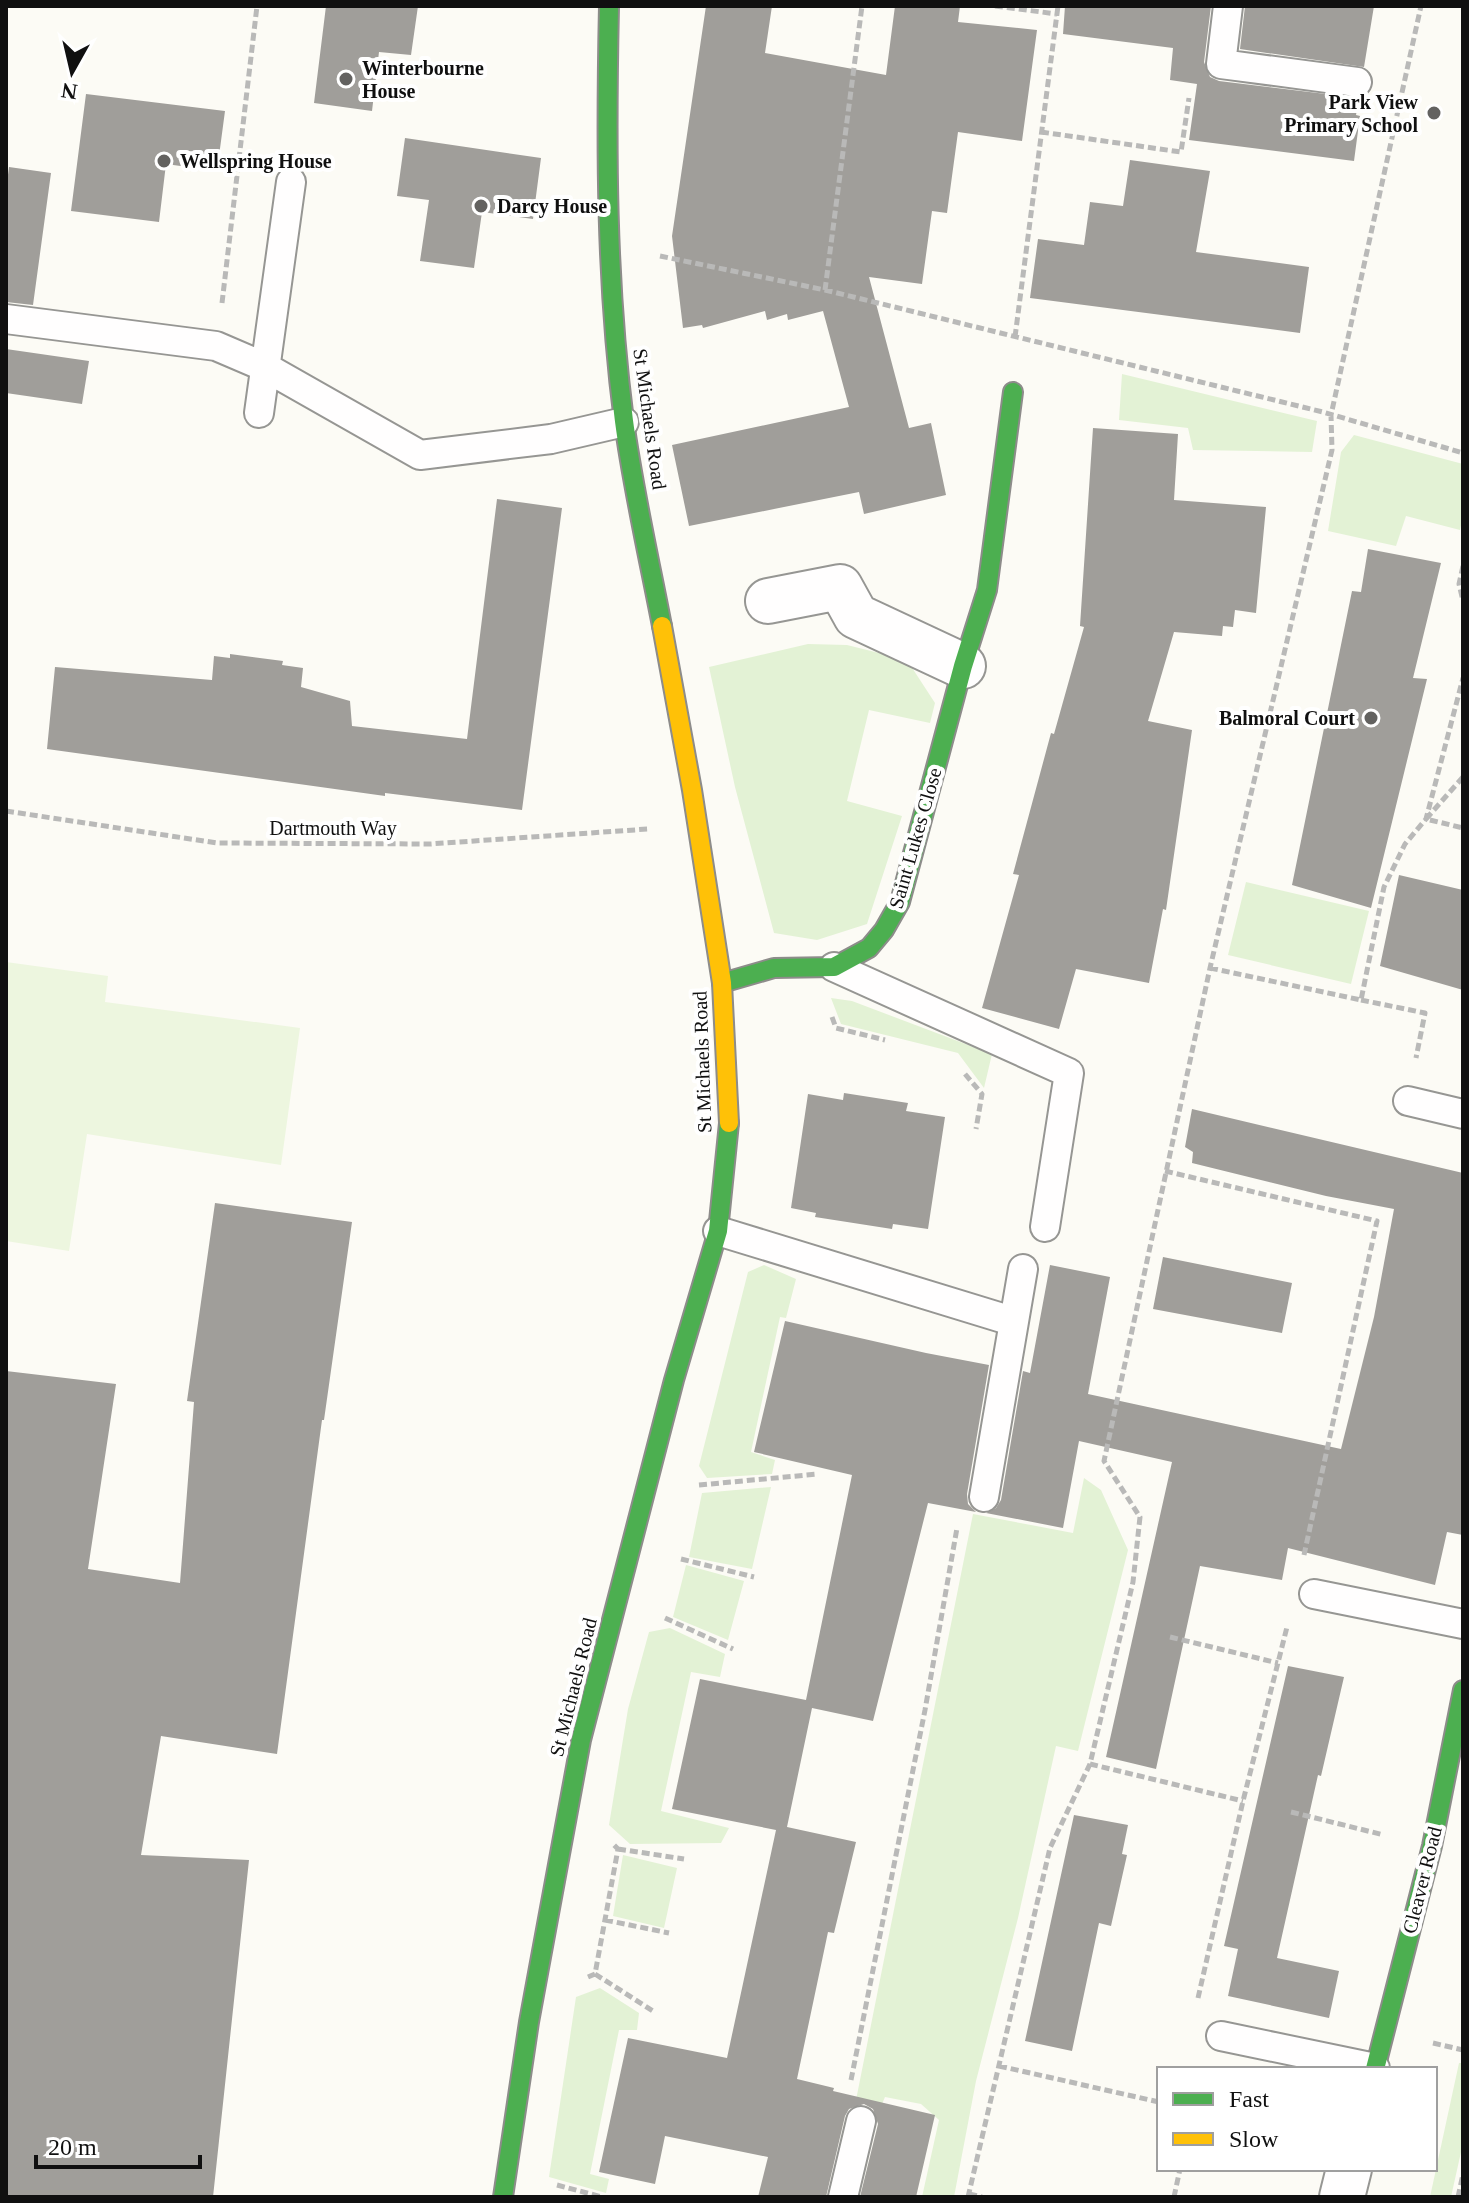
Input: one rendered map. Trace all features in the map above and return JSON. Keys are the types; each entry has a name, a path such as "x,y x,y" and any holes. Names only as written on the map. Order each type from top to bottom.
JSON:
{"street":[{"name":"St Michaels Road","path":"503,2197 529,2022 581,1740 674,1380 718,1231 730,1112 722,983 692,790 624,422 611,275 606,160 609,6"},
{"name":"Saint Lukes Close","path":"722,983 774,968 834,967 869,948 900,902 963,666 987,590 1013,392"},
{"path":"768,601 840,587 856,616 963,666"},
{"name":"Cleaver Road","path":"1376,2067 1432,1846 1463,1690"},
{"path":"1342,2197 1348,2171"}],"lane":[{"path":"1228,6 1221,64 1357,82"},
{"path":"259,413 291,182"},
{"path":"6,319 216,346 265,367 420,455 551,439 624,422"},
{"path":"834,967 1069,1073 1045,1227"},
{"path":"1408,1101 1463,1114"},
{"path":"718,1231 1012,1321"},
{"path":"984,1497 1023,1269"},
{"path":"1314,1594 1463,1624"},
{"path":"1221,2036 1366,2067"},
{"path":"843,2197 861,2121"}],"path":[{"path":"216,346 257,6"},
{"path":"825,290 862,6"},
{"path":"995,6 1057,14"},
{"path":"1015,337 1058,6"},
{"path":"982,2197 969,2196 1050,1848 1090,1764 1133,1582 1140,1517 1104,1461 1210,968 1332,450 1331,415 1421,6"},
{"path":"1041,132 1181,152 1189,98"},
{"path":"657,256 825,290 1331,415 1463,453"},
{"path":"1463,566 1459,584 1463,601"},
{"path":"1426,819 1463,678"},
{"path":"1361,1000 1384,887 1405,844 1463,777"},
{"name":"Dartmouth Way","path":"6,811 217,843 430,844 661,828"},
{"path":"1426,819 1463,828"},
{"path":"1210,968 1425,1013 1408,1101"},
{"path":"1165,1171 1377,1221 1303,1559"},
{"path":"699,1485 818,1474"},
{"path":"861,2121 847,2099 925,1710 960,1506 984,1497"},
{"path":"681,1559 754,1577"},
{"path":"661,1616 733,1649"},
{"path":"1196,2010 1243,1801 1289,1619"},
{"path":"1170,1637 1278,1663"},
{"path":"1090,1764 1243,1801"},
{"path":"1291,1812 1432,1846"},
{"path":"618,1849 684,1859"},
{"path":"605,1920 669,1933"},
{"path":"595,1974 653,2011"},
{"path":"999,2066 1157,2102"},
{"path":"1174,2197 1180,2171"},
{"path":"1458,2197 1463,2174"}],"green space":[{"path":"1122,374 1317,421 1312,452 1193,450 1188,428 1119,420"},
{"path":"1354,435 1463,464 1460,530 1406,516 1396,546 1328,531 1341,452"},
{"path":"808,644 847,645 907,660 935,703 930,723 869,710 847,801 902,816 867,924 817,940 774,933 735,787 709,667"},
{"path":"1246,882 1369,911 1351,984 1228,955"},
{"path":"6,962 108,976 105,1002 300,1028 281,1165 87,1134 69,1251 6,1241"},
{"path":"831,998 852,1001 992,1054 984,1088 958,1053 841,1024"},
{"path":"764,1265 796,1279 786,1318 780,1317 751,1452 775,1460 772,1474 707,1478 699,1466 748,1272"},
{"path":"1084,1478 1101,1490 1128,1550 1078,1751 1056,1746 1018,1918 976,2081 954,2197 922,2197 939,2120 921,2104 885,2097 882,2104 856,2100 973,1514 1073,1533"},
{"path":"771,1487 752,1569 689,1557 702,1493"},
{"path":"686,1565 744,1581 728,1640 673,1617"},
{"path":"670,1628 725,1654 720,1677 691,1672 661,1811 729,1828 721,1843 630,1844 609,1825 628,1709 649,1632"},
{"path":"623,1855 677,1868 664,1928 613,1916"},
{"path":"600,1988 639,2013 637,2030 619,2030 590,2174 609,2179 606,2193 549,2177 576,1997"},
{"path":"1459,2063 1463,2063 1463,2143 1451,2197 1430,2197"}],"building":[{"name":"Winterbourne House","path":"326,6 418,6 411,55 379,52 372,111 314,103"},
{"path":"706,6 772,6 765,53 886,75 895,6 960,6 958,22 1037,30 1022,141 958,132 947,213 932,211 922,284 869,277 909,428 931,423 946,495 864,514 859,492 689,526 672,445 849,407 823,311 788,320 787,314 767,320 765,311 703,328 702,325 683,328 672,236"},
{"path":"1065,6 1211,6 1204,62 1210,77 1219,81 1359,98 1356,115 1360,116 1354,161 1189,140 1197,84 1170,80 1173,48 1063,34"},
{"path":"1245,6 1374,6 1364,67 1240,49"},
{"name":"Wellspring House","path":"86,94 225,111 217,171 166,164 159,222 71,211"},
{"name":"Darcy House","path":"405,138 541,158 533,219 482,212 474,268 420,261 429,200 397,196"},
{"path":"1130,160 1210,171 1196,252 1309,267 1300,333 1030,298 1038,239 1084,245 1090,202 1123,206"},
{"path":"9,167 51,173 33,305 6,302 6,190"},
{"path":"6,349 89,361 82,404 6,393"},
{"path":"1093,428 1178,434 1174,500 1266,507 1256,613 1235,610 1233,627 1223,626 1222,636 1174,632 1148,721 1192,730 1166,910 1163,909 1149,983 1076,969 1059,1029 982,1008 1019,875 1013,874 1051,733 1054,734 1084,627 1080,626"},
{"path":"497,499 562,508 522,810 385,793 385,796 47,749 55,667 212,680 214,656 230,658 230,654 283,661 282,665 303,668 301,687 350,701 352,726 467,739"},
{"name":"Balmoral Court","path":"1368,549 1441,563 1413,678 1427,679 1371,908 1292,885 1352,591 1361,592"},
{"path":"1399,875 1463,890 1463,990 1380,966"},
{"path":"844,1093 908,1103 906,1111 945,1117 928,1229 893,1224 892,1229 815,1217 816,1213 791,1208 808,1094 843,1100"},
{"path":"1192,1109 1463,1173 1463,1535 1447,1532 1435,1585 1288,1548 1282,1580 1200,1566 1156,1769 1106,1757 1172,1462 1079,1441 1063,1528 986,1513 996,1508 1001,1500 1023,1371 1030,1373 1050,1265 1110,1277 1088,1394 1341,1449 1374,1317 1394,1209 1326,1196 1192,1163 1193,1152 1185,1147"},
{"path":"215,1203 352,1222 277,1754 161,1736 141,1855 249,1860 213,2197 6,2197 6,1371 116,1384 88,1569 180,1583 194,1402 187,1401"},
{"path":"1163,1257 1292,1283 1282,1333 1153,1309"},
{"path":"785,1321 989,1365 967,1494 968,1504 976,1512 928,1503 873,1721 812,1708 787,1827 856,1842 834,1933 828,1932 797,2079 834,2088 833,2091 935,2115 916,2197 860,2197 878,2124 873,2109 864,2104 849,2109 845,2116 826,2197 758,2197 768,2157 665,2136 655,2184 599,2172 628,2038 727,2058 776,1830 672,1809 700,1679 806,1700 852,1475 754,1452"},
{"path":"1288,1666 1344,1677 1321,1776 1318,1775 1277,1958 1339,1971 1329,2018 1228,1996 1238,1949 1224,1946"},
{"path":"1074,1815 1128,1825 1122,1854 1127,1855 1111,1926 1099,1923 1072,2051 1025,2041"}],"traffic: fast":[{"path":"609,6 609,214 618,369 632,472 662,626"},
{"path":"722,983 774,968 834,967 869,948 900,902 963,666 987,590 1013,392"},
{"path":"503,2197 529,2022 581,1740 674,1380 718,1231 729,1123"},
{"path":"1376,2067 1432,1846 1463,1690"}],"traffic: slow":[{"path":"662,626 692,790 722,983 729,1123"}],"place":[{"name":"Winterbourne House","path":"346,79"},
{"name":"Park View Primary School","path":"1434,113"},
{"name":"Wellspring House","path":"164,161"},
{"name":"Darcy House","path":"481,206"},
{"name":"Balmoral Court","path":"1371,718"}]}
